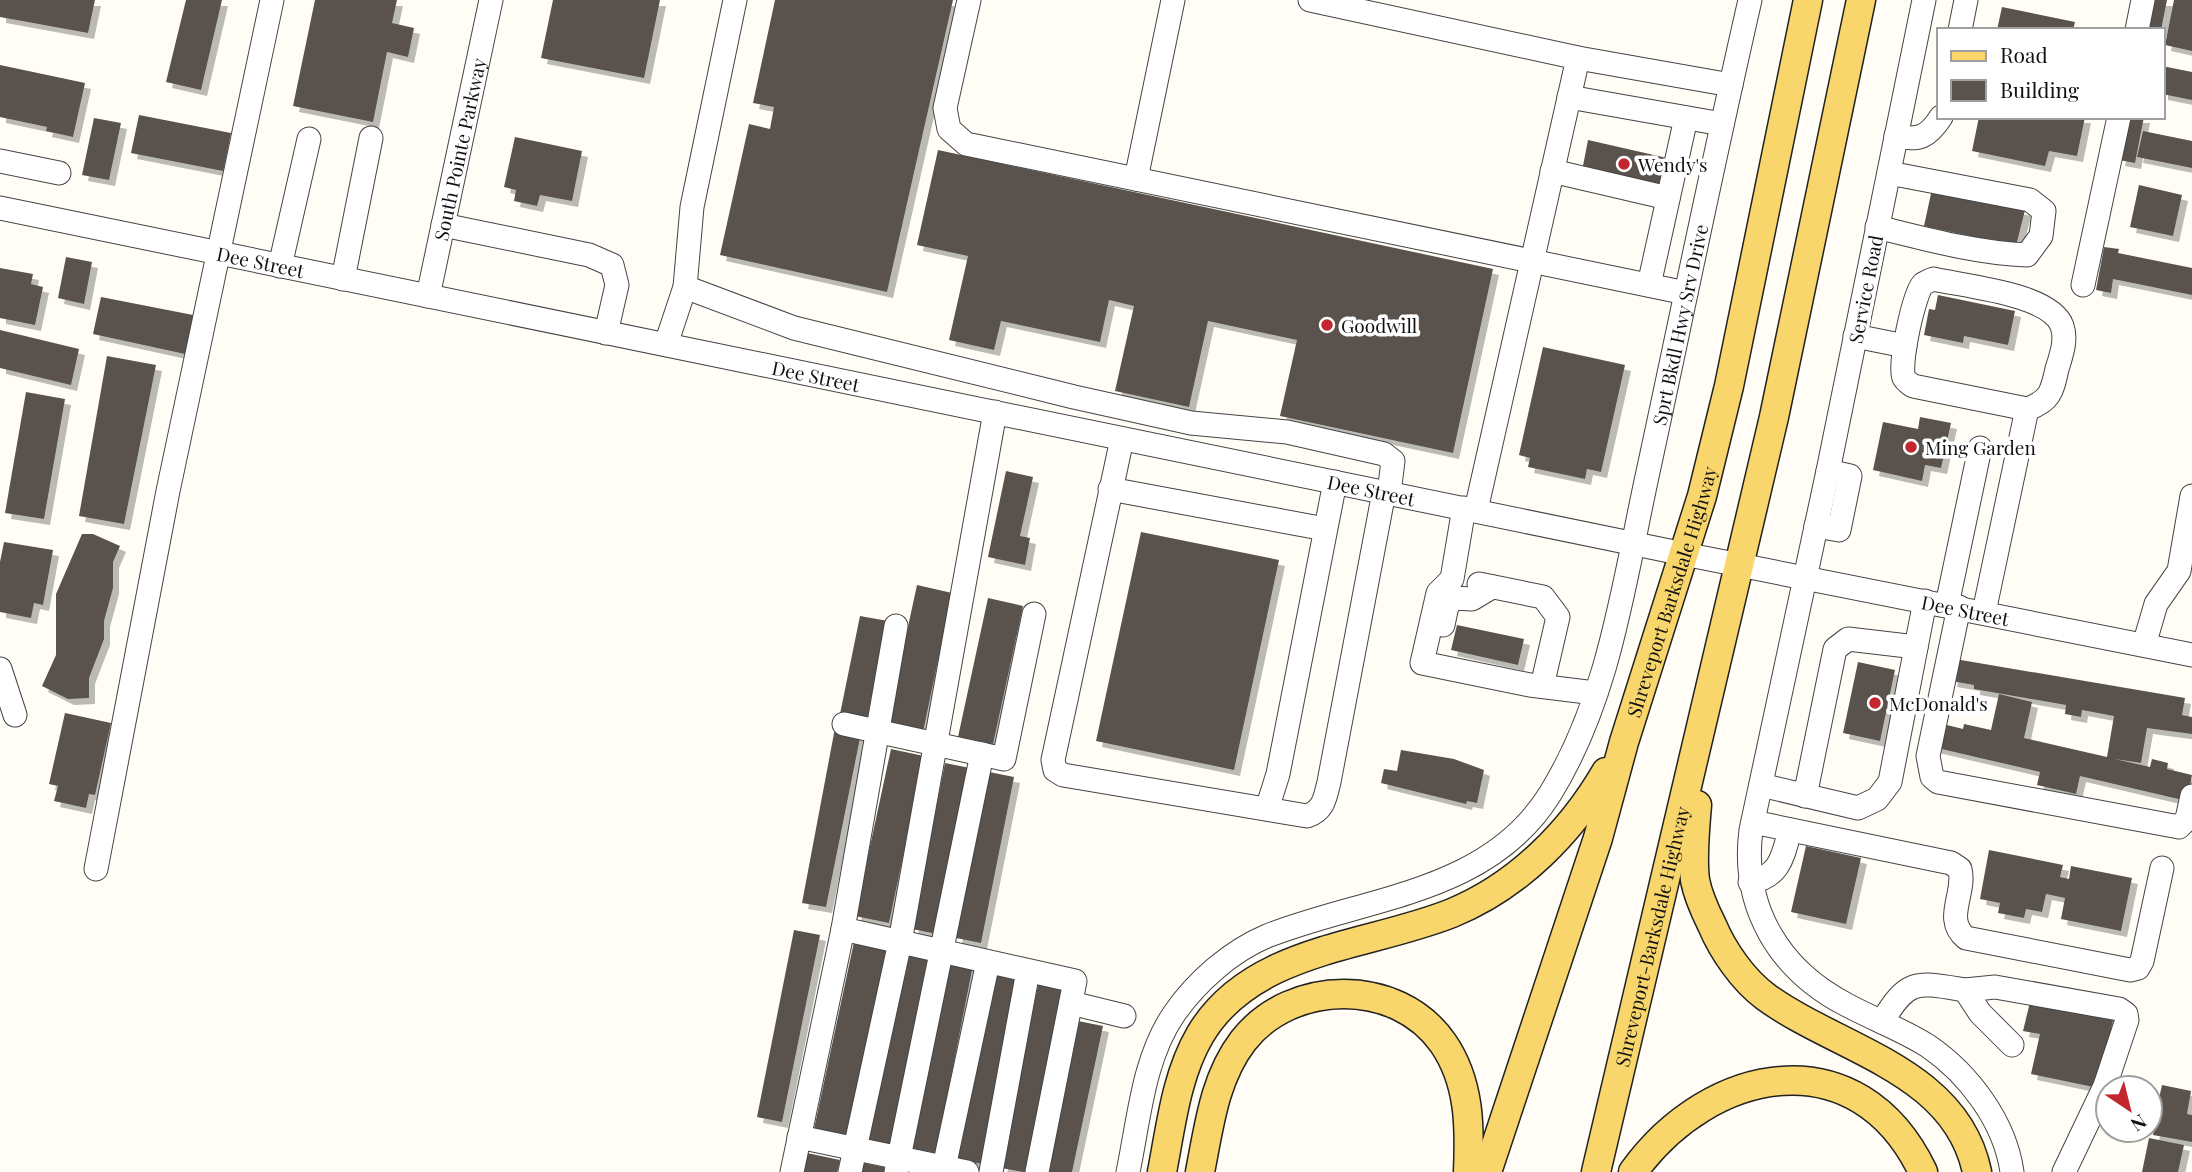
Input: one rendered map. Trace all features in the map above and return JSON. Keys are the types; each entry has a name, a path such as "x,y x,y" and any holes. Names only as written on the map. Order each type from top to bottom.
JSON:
{"main road":[{"name":"Shreveport Barksdale Highway","path":"1487,1172 1540,1003 1598,838 1624,742 1702,496 1729,386 1808,0"},
{"path":"1676,838 1669,795 1731,563 1774,417 1861,0"},
{"path":"1731,563 1708,702 1696,825 1695,880 1717,937 1738,968 1764,995 1810,1025 1918,1082 1942,1104 1961,1132 1977,1172"},
{"name":"Shreveport-Barksdale Highway","path":"1596,1172 1708,702"},
{"path":"1162,1172 1186,1063 1201,1033 1234,995 1288,963 1432,920 1476,901 1507,882 1544,851 1577,816 1624,742"},
{"path":"1200,1172 1217,1093 1227,1065 1244,1040 1261,1023 1285,1007 1311,997 1340,993 1367,996 1395,1006 1421,1022 1442,1042 1463,1087 1469,1119 1468,1172"},
{"path":"1633,1172 1668,1130 1684,1117 1730,1092 1782,1080 1813,1082 1869,1105 1905,1140 1923,1172"}],"street":[{"path":"96,870 168,491 272,0"},
{"name":"South Pointe Parkway","path":"428,296 491,0"},
{"path":"666,344 685,287 692,207 735,0"},
{"path":"969,0 945,108 950,129 966,144 1686,293"},
{"path":"1136,179 1172,0"},
{"path":"1310,0 1578,58 1731,85"},
{"name":"Sprt Bkdl Hwy Srv Drive","path":"1128,1172 1149,1071 1159,1042 1174,1015 1198,986 1227,960 1265,937 1406,895 1481,862 1522,828 1548,797 1576,747 1595,693 1624,592 1632,542 1750,0"},
{"name":"Service Road","path":"1924,0 1753,822 1749,847 1750,882 1760,916 1786,958 1809,982 1844,1004 1929,1047 1958,1070 1978,1094 1998,1127 2012,1172"},
{"path":"1960,28 1965,0"},
{"path":"2137,28 2143,0"},
{"path":"1578,58 1532,261 1452,579 1438,593 1422,663 1536,685 1595,693"},
{"path":"1569,97 1722,124"},
{"path":"1649,285 1686,118"},
{"path":"1896,136 1914,140 1930,134 1940,119"},
{"path":"2083,285 2119,119"},
{"path":"343,279 372,138"},
{"path":"280,266 309,139"},
{"path":"0,161 59,173"},
{"path":"1676,161 1712,169"},
{"path":"1552,171 1668,198"},
{"path":"1877,227 1937,242 2008,254 2027,255 2041,236 2044,211 2031,200 1889,173"},
{"name":"Dee Street","path":"0,208 1632,542"},
{"path":"443,225 589,256 612,265 617,285 606,334"},
{"path":"1933,279 2036,302 2052,311 2062,326 2064,342 2053,388 2043,404 2027,409 1913,386 1904,379 1902,369 1905,346 1917,294 1923,284 1933,279"},
{"path":"685,287 794,328 1074,397 1191,423 1287,432 1384,454 1393,461 1394,469 1323,804 1317,812 1307,816 1063,775 1055,770 1053,760 1122,439"},
{"path":"1855,336 1905,346"},
{"path":"910,394 919,357"},
{"path":"1069,427 1074,397"},
{"path":"1984,612 2027,409"},
{"path":"850,1172 900,942 995,412"},
{"path":"1184,452 1191,423"},
{"path":"1980,447 1944,605 1928,756 1932,777 1938,782 2179,827 2187,819 2192,796"},
{"path":"1267,809 1278,775 1335,482"},
{"path":"1110,489 1325,529"},
{"path":"2144,645 2156,604 2179,571 2192,496"},
{"path":"1632,542 1731,563"},
{"name":"Dee Street","path":"1731,563 2192,655"},
{"path":"1452,579 1543,597 1558,617 1536,685"},
{"path":"1492,587 1472,599 1454,598 1447,606 1441,649 1448,658 1520,671 1536,685"},
{"path":"1761,785 1858,808 1877,799 1890,782 1916,647 1944,605"},
{"path":"844,724 1004,759 1034,614"},
{"path":"792,1172 843,929 896,626"},
{"path":"1805,796 1832,659 1848,639 1916,647"},
{"path":"0,669 15,715"},
{"path":"897,1165 944,953 982,754"},
{"path":"1753,822 1951,863 1960,869 1962,879 1954,918 1956,930 1966,938 2130,970 2138,968 2142,961 2162,868"},
{"path":"1750,882 1763,880 1775,873 1782,861 1790,830"},
{"path":"843,929 1075,981 1037,1172"},
{"path":"943,1170 988,962"},
{"path":"991,1172 1028,971"},
{"path":"1882,1022 1906,988 1923,983 1965,990 1995,987 2119,1009 2126,1014 2127,1020 2105,1086 2071,1164 2064,1172"},
{"path":"1965,990 1980,1013 2012,1045"},
{"path":"1071,1003 1124,1016"},
{"path":"799,1137 855,1149 897,1165 967,1172"}],"building":[{"path":"0,0 95,0 88,33 0,17"},
{"path":"186,0 222,0 201,90 166,82"},
{"path":"315,0 397,0 392,23 414,28 408,57 387,52 373,122 293,106"},
{"path":"553,0 660,0 644,78 541,58"},
{"path":"775,0 953,0 887,292 720,255 749,124 770,129 774,107 753,103"},
{"path":"2152,0 2167,0 2161,28 2146,28"},
{"path":"2174,0 2192,0 2192,51 2165,45"},
{"path":"2002,7 2075,22 2074,28 1997,28"},
{"path":"0,65 85,83 73,137 46,131 47,127 0,117"},
{"path":"2164,66 2192,72 2192,100 2164,94"},
{"path":"139,115 231,133 223,171 131,153"},
{"path":"94,118 121,123 109,180 82,175"},
{"path":"1979,119 2085,119 2077,156 2049,151 2045,166 1972,151"},
{"path":"2128,119 2144,119 2135,163 2119,160"},
{"path":"2143,131 2192,141 2192,168 2137,157"},
{"path":"515,137 582,151 572,201 540,195 537,206 514,201 516,190 504,187"},
{"name":"Wendy's","path":"1588,140 1667,158 1660,188 1582,171"},
{"path":"938,150 1493,269 1453,453 1280,416 1297,340 1208,321 1189,407 1115,391 1134,306 1109,300 1100,342 1001,321 994,350 949,340 968,256 917,245"},
{"path":"2139,185 2182,195 2173,236 2130,227"},
{"path":"1932,189 2025,210 2016,246 1924,226"},
{"path":"2104,247 2119,249 2118,253 2192,268 2192,295 2113,279 2111,293 2096,290"},
{"path":"66,257 92,262 84,304 58,298"},
{"path":"0,268 33,274 31,284 43,287 35,325 0,318"},
{"path":"1938,295 2015,311 2008,345 1964,336 1963,343 1924,335 1929,309 1935,310"},
{"path":"101,297 193,315 185,354 93,334"},
{"path":"0,330 79,349 71,385 0,368"},
{"path":"1543,347 1625,365 1601,472 1587,469 1585,479 1528,467 1530,458 1519,455"},
{"path":"107,356 156,365 124,524 79,516"},
{"path":"26,392 65,399 44,519 5,513"},
{"name":"Ming Garden","path":"1920,417 1951,423 1941,468 1925,465 1922,481 1873,470 1883,422 1918,429"},
{"path":"1006,471 1033,477 1020,536 1030,538 1025,565 988,557"},
{"path":"1141,532 1279,560 1234,770 1096,741"},
{"path":"82,534 93,534 120,546 113,562 113,588 104,621 104,639 89,678 89,698 68,699 42,686 56,655 56,594"},
{"path":"4,542 53,550 43,605 34,603 31,618 0,612 0,562"},
{"path":"917,585 952,593 923,732 887,724"},
{"path":"988,598 1023,606 993,744 958,737"},
{"path":"860,616 888,621 867,719 840,714"},
{"path":"1457,625 1524,639 1518,665 1451,650"},
{"path":"1955,659 2185,698 2182,715 2192,717 2192,734 2147,728 2141,763 2115,759 2150,767 2152,759 2168,763 2167,769 2192,775 2187,801 2080,776 2076,794 2037,785 2040,772 1933,747 1939,723 1963,729 1964,724 1991,730 1999,694 2032,702 2024,738 2107,757 2114,716 2082,710 2081,717 2065,714 2066,705 1974,689 1974,685 1951,681"},
{"path":"1858,662 1895,670 1880,741 1843,733"},
{"path":"65,713 111,723 95,795 89,794 86,808 54,801 58,786 49,784"},
{"path":"835,728 861,733 826,907 802,903"},
{"path":"891,749 924,756 889,923 855,916"},
{"path":"1401,750 1454,759 1484,770 1477,803 1467,801 1466,804 1381,783 1384,769 1397,771"},
{"path":"945,763 970,768 937,934 912,929"},
{"path":"989,772 1014,777 981,943 956,938"},
{"path":"1806,846 1861,858 1846,924 1791,912"},
{"path":"1989,850 2063,865 2060,877 2069,879 2071,866 2132,878 2121,931 2061,919 2065,898 2046,894 2042,912 2026,909 2024,918 1998,913 2000,903 1980,899"},
{"path":"794,930 820,935 782,1122 757,1117"},
{"path":"854,942 887,949 847,1136 814,1129"},
{"path":"903,952 928,957 890,1144 865,1140"},
{"path":"948,960 973,965 936,1153 911,1148"},
{"path":"994,972 1019,977 982,1164 956,1159"},
{"path":"1039,980 1064,985 1026,1172 1023,1172 1001,1168"},
{"path":"2031,998 2114,1016 2101,1074 2094,1074 2094,1087 2031,1074 2040,1034 2023,1031"},
{"path":"1078,1021 1103,1026 1072,1172 1046,1172"},
{"path":"2164,1085 2191,1091 2187,1114 2192,1115 2192,1142 2164,1137"},
{"path":"2164,1141 2184,1145 2178,1172 2142,1172 2148,1144 2164,1144"},
{"path":"807,1153 840,1160 837,1172 803,1172"},
{"path":"863,1163 888,1168 887,1172 861,1172"}],"place":[{"name":"Wendy's","path":"1624,164"},
{"name":"Goodwill","path":"1327,325"},
{"name":"Ming Garden","path":"1911,447"},
{"name":"McDonald's","path":"1875,703"}]}
